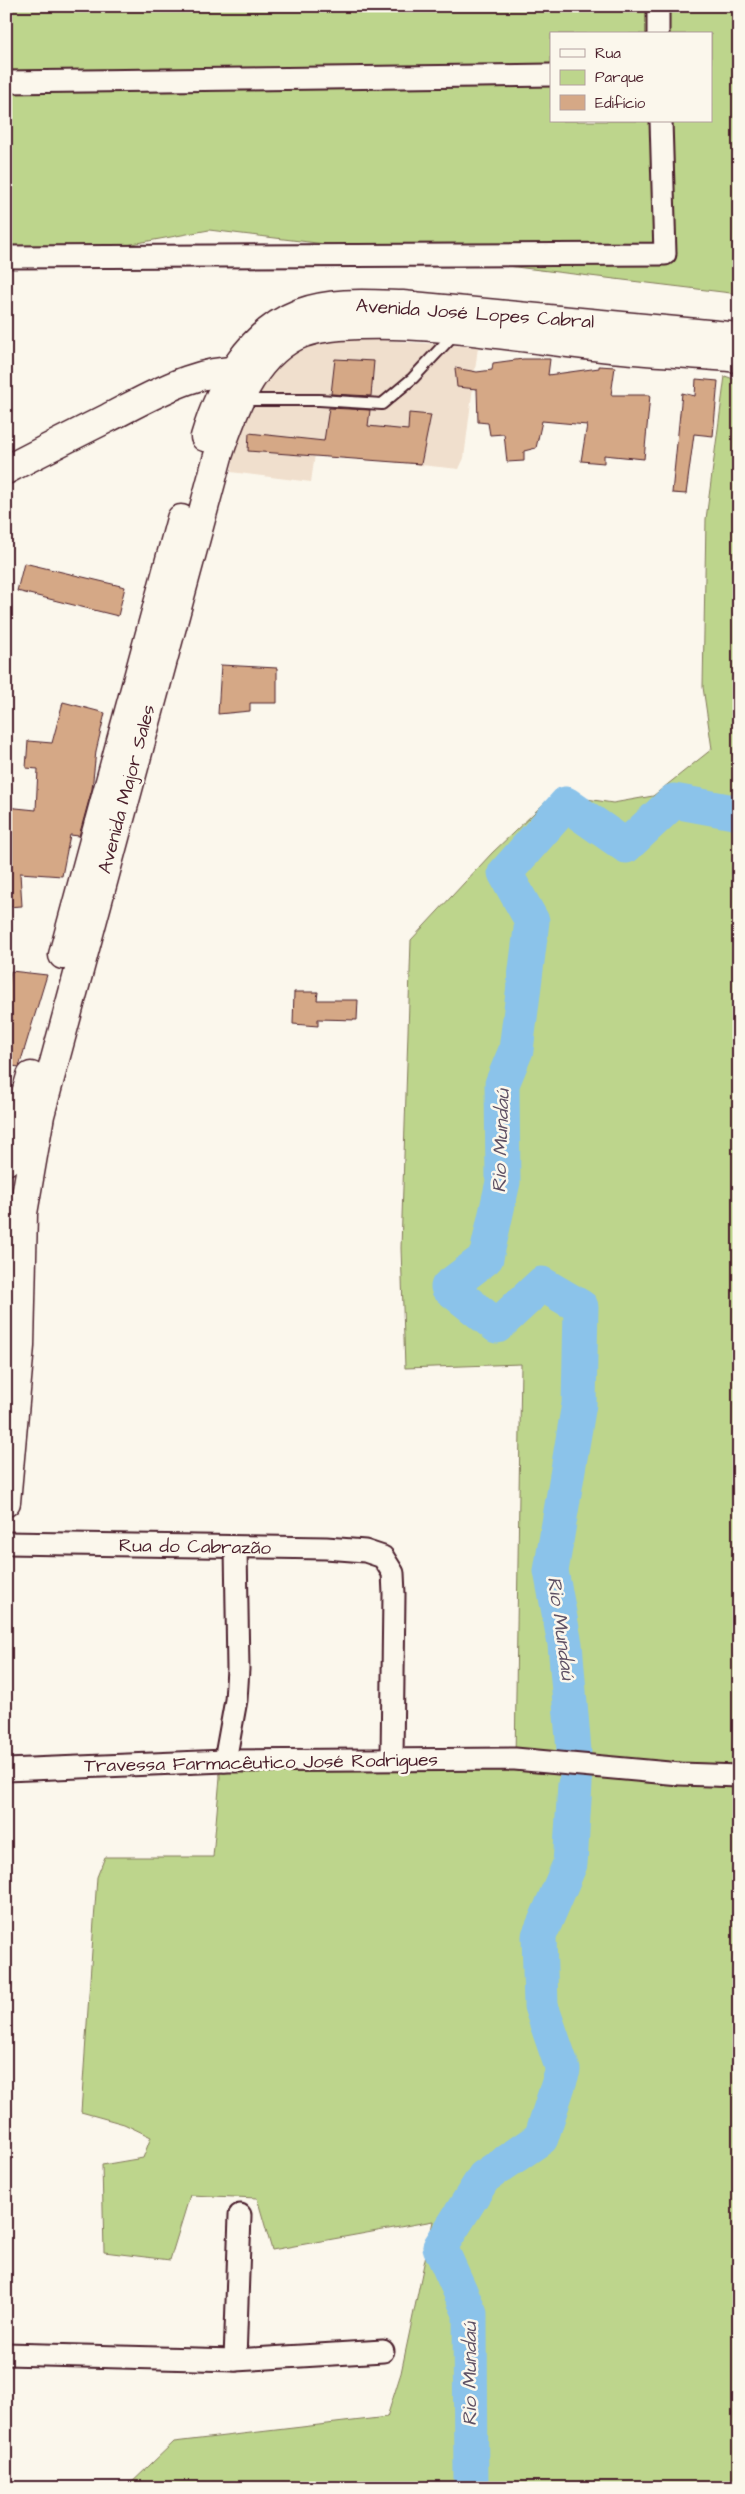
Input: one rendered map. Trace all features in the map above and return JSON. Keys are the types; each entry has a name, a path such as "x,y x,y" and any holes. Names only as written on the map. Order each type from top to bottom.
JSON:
{"main road":[{"name":"Avenida José Lopes Cabral","path":"245,371 298,335 316,330 376,324 458,320 610,348 734,347"},
{"name":"Avenida Major Sales","path":"6,1161 34,1067 72,960 218,456 238,400 245,371"},
{"name":"Avenida Major Sales","path":"6,1502 13,1345 14,1211 40,1115 118,745 215,403 245,371"},
{"path":"6,470 175,385 212,373 245,371"}],"street":[{"path":"658,6 658,32"},
{"path":"6,82 550,75"},
{"path":"6,257 664,254 661,122"},
{"name":"Rua do Cabrazão","path":"6,1543 326,1548 365,1550 383,1557 393,1573 394,1594 392,1758"},
{"path":"225,1761 236,1700 238,1669 236,1548"},
{"name":"Travessa Farmacêutico José Rodrigues","path":"6,1770 225,1761 392,1758 515,1759 680,1774 739,1776"},
{"path":"235,2360 240,2215"},
{"path":"6,2354 235,2360 383,2351"}],"lane":[{"path":"238,400 319,400 382,404 413,378 458,320"}],"shaded area":[{"path":"353,338 478,347 464,458 459,469 315,454 311,482 231,472 240,421 266,374 301,347"}],"green space":[{"path":"6,6 739,6 739,294 209,230 6,267"},
{"path":"725,376 739,381 739,2488 126,2488 174,2442 387,2417 401,2373 433,2221 272,2250 257,2198 190,2195 170,2260 104,2252 102,2165 143,2158 151,2137 124,2124 81,2112 97,1877 105,1857 213,1857 220,1777 219,1762 515,1759 521,1364 405,1368 401,1248 411,940 492,853 554,794 613,803 653,796 712,749 703,687 706,519"}],"building":[{"path":"335,359 374,361 371,396 331,394"},
{"path":"523,359 550,359 548,375 599,368 599,366 615,367 611,395 650,395 644,459 604,455 604,463 581,461 587,425 542,421 536,448 524,451 524,461 507,462 504,434 490,435 488,423 478,422 477,389 457,387 455,368 477,372 492,370 493,363"},
{"path":"696,379 718,381 713,436 694,434 686,494 672,493 682,393 695,396"},
{"path":"329,408 370,410 368,426 408,430 409,413 431,415 421,464 248,451 249,433 324,441"},
{"path":"24,563 125,587 118,616 17,591"},
{"path":"221,665 277,668 277,703 250,703 250,711 218,714"},
{"path":"63,702 105,713 96,751 92,789 79,836 70,835 62,876 20,873 22,906 6,907 6,807 36,810 38,769 26,768 28,741 52,743"},
{"path":"11,971 47,975 19,1067 6,1065 6,989 8,989"},
{"path":"294,992 318,992 317,1000 358,1000 357,1020 318,1019 318,1026 293,1024"}],"waterway":[{"name":"Rio Mundaú","path":"574,1751 565,1644 551,1571 579,1404 581,1307 542,1284 497,1326 448,1287 486,1258 503,1182 502,1084 516,1050 532,921 505,873 566,804 626,846 674,801 739,813"},
{"name":"Rio Mundaú","path":"471,2488 470,2313 440,2247 484,2177 541,2138 563,2070 541,2006 539,1936 570,1864 575,1784"}]}
